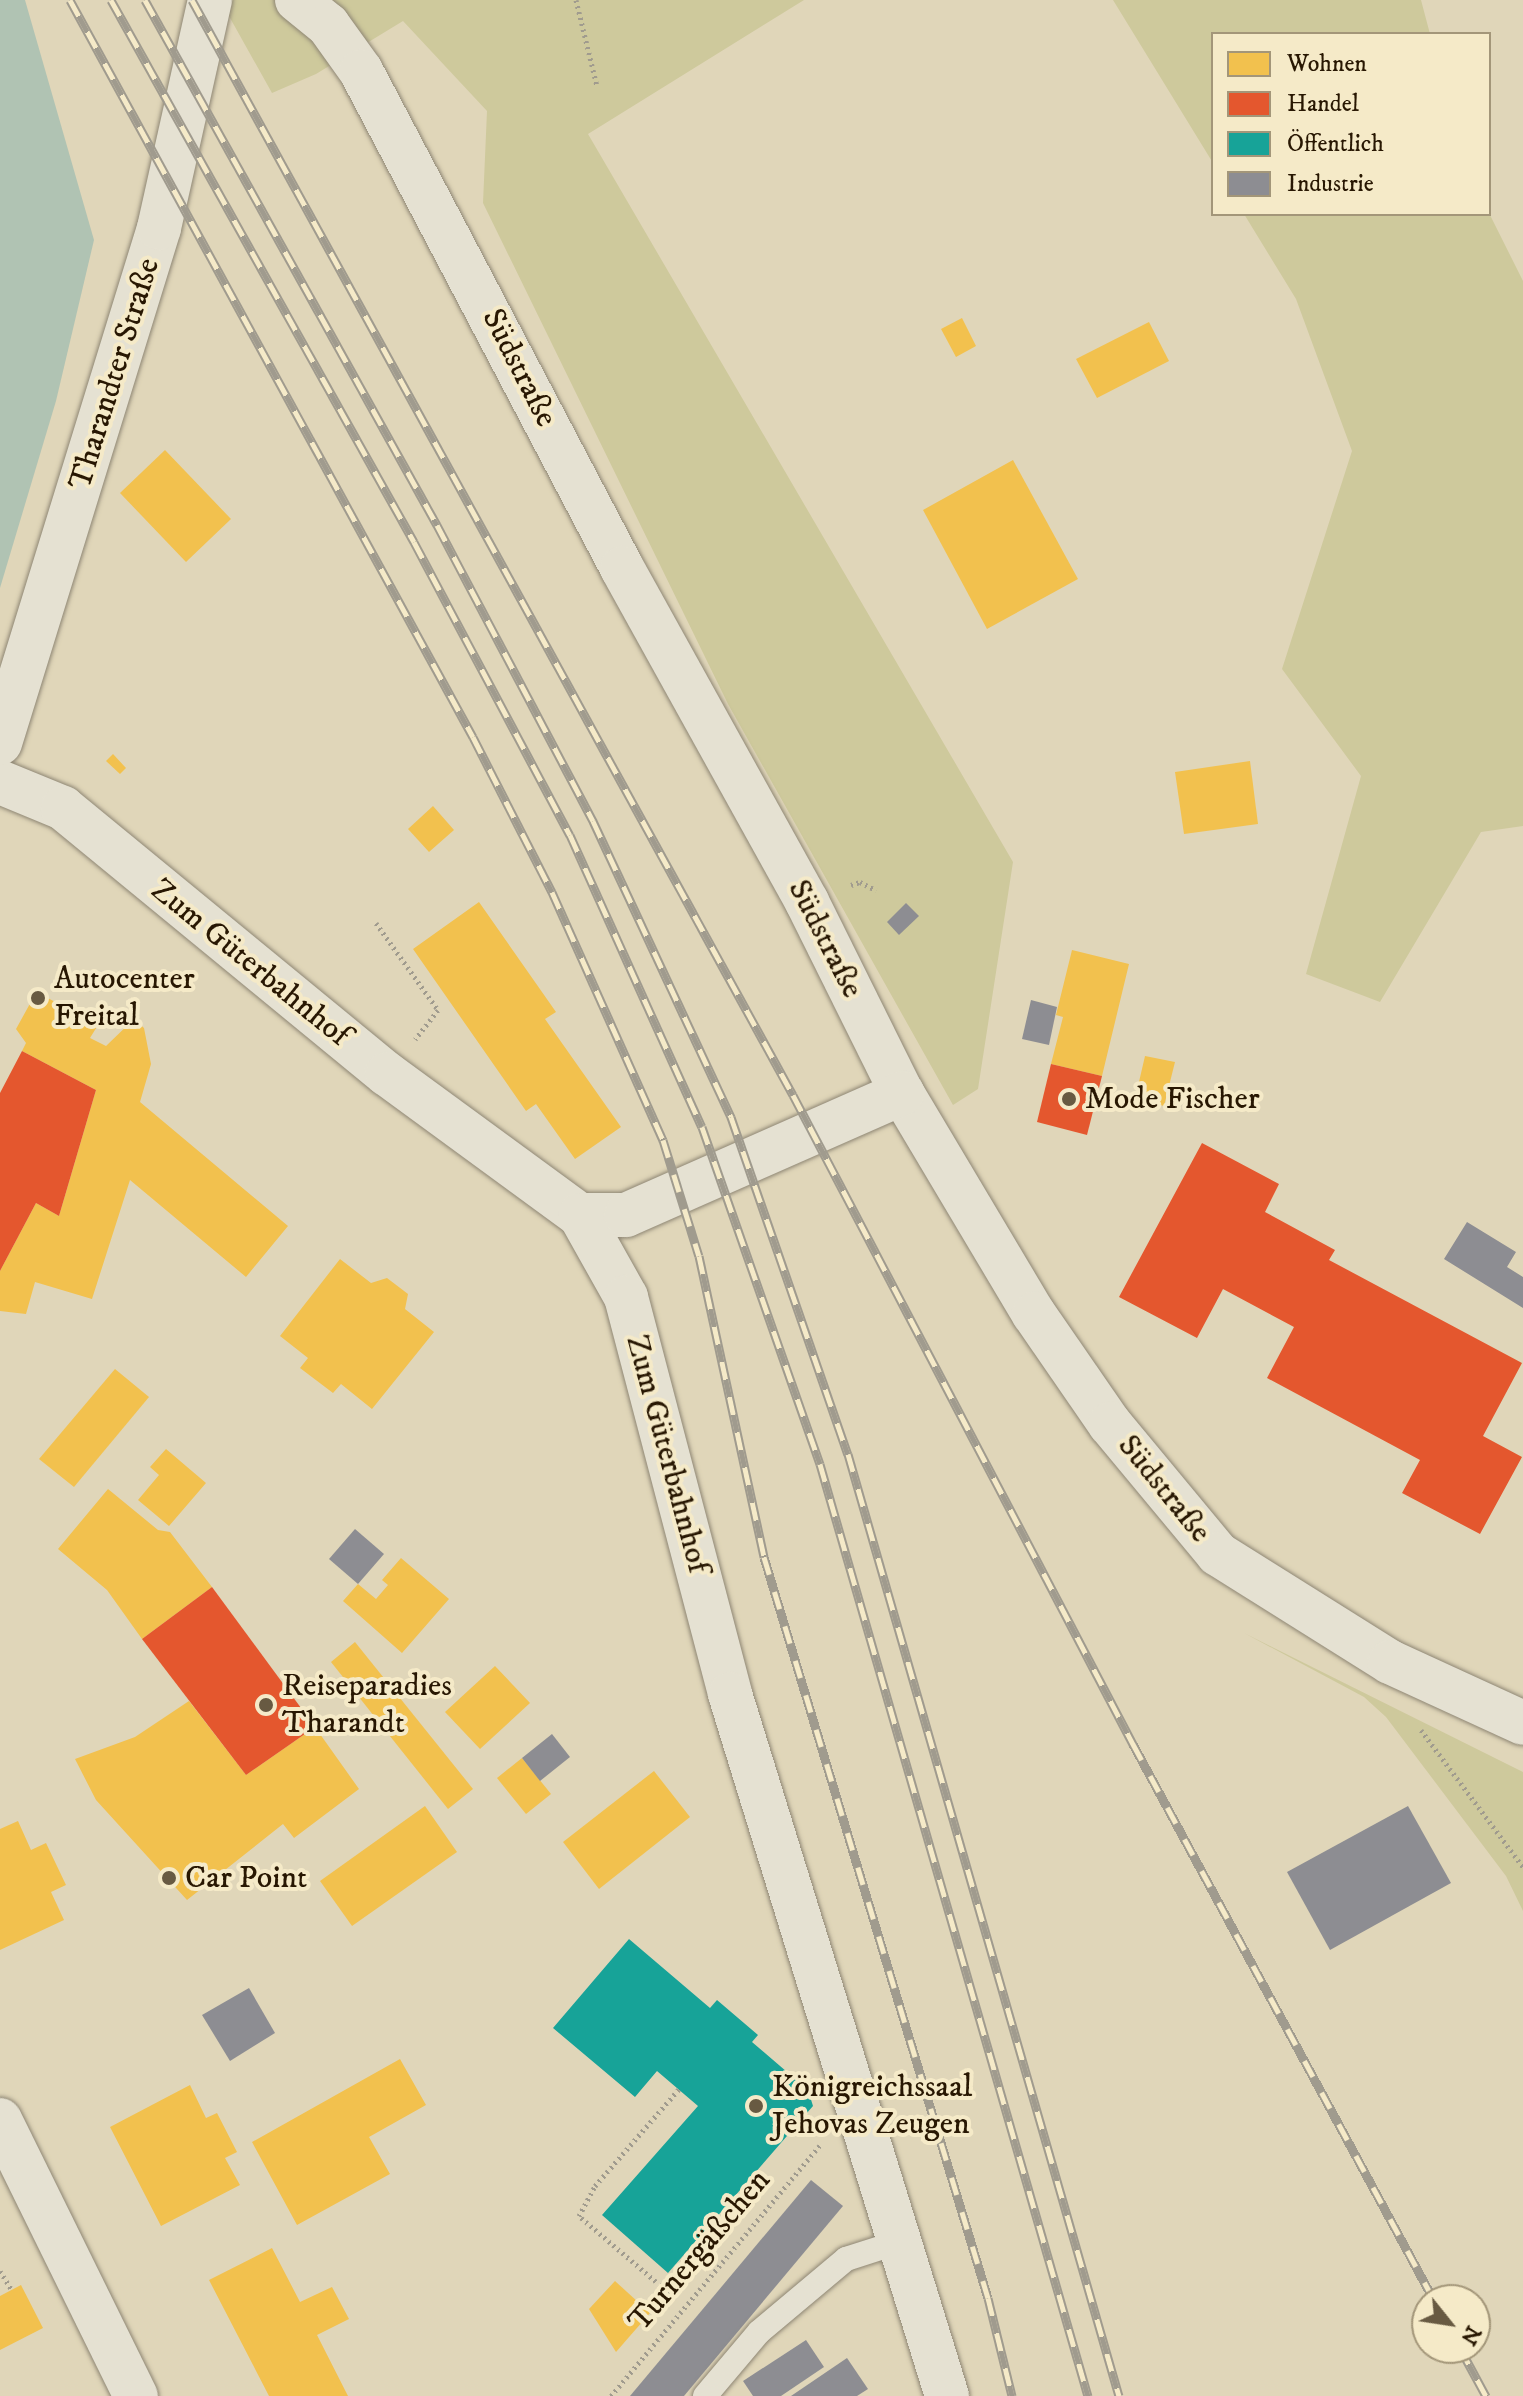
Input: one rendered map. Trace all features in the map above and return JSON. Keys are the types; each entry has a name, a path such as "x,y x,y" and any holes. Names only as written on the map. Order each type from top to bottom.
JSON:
{"street":[{"name":"Tharandter Straße","path":"0,743 159,228 210,0"},
{"name":"Südstraße","path":"297,0 328,25 361,71 622,568 799,888 902,1093 1034,1314 1110,1424 1218,1554 1390,1662 1523,1723"},
{"name":"Zum Güterbahnhof","path":"0,782 63,808 387,1074 580,1215 626,1297 730,1694 947,2396"},
{"path":"580,1215 626,1215 902,1093"},
{"path":"0,2120 136,2396"}],"lane":[{"path":"705,2396 759,2332 846,2259 899,2242"}],"path":[{"path":"576,0 597,86"},
{"path":"376,923 438,1010 404,1052"},
{"path":"1415,1721 1523,1867"},
{"path":"674,2297 579,2216 595,2186 679,2089"},
{"name":"Turnergäßchen","path":"611,2396 855,2099"},
{"path":"0,2271 12,2290"}],"shaded area":[{"path":"0,0 25,0 94,240 56,401 0,588"},
{"path":"220,0 804,0 588,134 1013,862 978,1089 953,1105 728,704 483,203 487,111 403,21 316,74 272,93"},
{"path":"1113,0 1421,0 1429,32 1211,32 1211,160"},
{"path":"1245,216 1490,216 1523,281 1523,826 1481,832 1380,1002 1306,974 1361,776 1282,669 1352,451 1296,299"},
{"path":"1244,1633 1523,1772 1523,1911 1506,1876 1386,1717 1364,1697"}],"building: Wohnen":[{"path":"962,318 976,346 956,357 941,329"},
{"path":"1149,322 1169,361 1097,398 1076,359"},
{"path":"165,450 231,519 186,562 120,493"},
{"path":"1013,460 1078,579 987,629 923,510"},
{"path":"113,754 126,768 120,774 106,761"},
{"path":"1250,761 1258,824 1184,834 1175,772"},
{"path":"433,806 454,830 429,852 408,829"},
{"path":"479,902 556,1012 545,1019 621,1127 575,1159 536,1104 526,1111 413,949"},
{"path":"1072,950 1129,964 1102,1076 1051,1064 1063,1017 1056,1015"},
{"path":"44,996 98,1025 90,1038 106,1046 134,1019 144,1028 151,1064 140,1102 288,1226 246,1277 130,1180 92,1299 35,1282 26,1314 0,1311 0,1271 36,1203 59,1216 96,1090 22,1051 26,1043 16,1029 32,1000"},
{"path":"1145,1056 1175,1062 1164,1106 1135,1099"},
{"path":"340,1259 371,1283 387,1278 408,1294 405,1309 434,1332 372,1409 341,1384 333,1393 300,1368 308,1358 280,1336"},
{"path":"115,1369 149,1397 74,1487 39,1459"},
{"path":"166,1449 206,1483 169,1526 138,1500 159,1475 150,1467"},
{"path":"108,1489 158,1530 170,1532 212,1587 142,1639 107,1590 58,1549"},
{"path":"401,1558 449,1599 402,1653 343,1601 358,1584 376,1599 388,1585 382,1580"},
{"path":"355,1642 473,1789 448,1809 331,1662"},
{"path":"495,1666 530,1703 480,1749 445,1712"},
{"path":"189,1701 246,1775 315,1727 359,1789 294,1838 283,1824 187,1900 96,1800 75,1759 135,1737"},
{"path":"522,1758 551,1794 526,1814 497,1778"},
{"path":"654,1771 690,1817 599,1889 563,1842"},
{"path":"425,1806 457,1852 352,1926 320,1881"},
{"path":"18,1821 31,1850 46,1843 66,1885 51,1892 64,1920 0,1950 0,1829"},
{"path":"400,2059 426,2105 369,2137 390,2174 297,2225 252,2142"},
{"path":"190,2085 206,2118 217,2113 237,2152 225,2158 240,2185 161,2226 110,2127"},
{"path":"272,2248 300,2302 332,2287 349,2319 317,2335 348,2396 269,2396 209,2280"},
{"path":"615,2281 650,2313 616,2352 589,2309"},
{"path":"21,2285 43,2328 0,2350 0,2296"}],"building: Handel":[{"path":"22,1051 96,1090 59,1216 36,1203 0,1271 0,1093"},
{"name":"Mode Fischer","path":"1051,1064 1102,1076 1087,1135 1037,1122"},
{"path":"1202,1143 1279,1184 1265,1212 1335,1250 1329,1260 1522,1363 1483,1436 1522,1457 1480,1534 1402,1493 1420,1460 1267,1378 1294,1327 1223,1289 1197,1338 1119,1297"},
{"path":"212,1587 315,1727 246,1775 142,1639"}],"building: Öffentlich":[{"name":"Königreichssaal Jehovas Zeugen","path":"629,1939 710,2008 717,2000 758,2035 752,2042 808,2090 813,2106 668,2273 602,2215 698,2106 657,2071 635,2097 553,2028"}],"building: Industrie":[{"path":"906,903 919,916 899,935 887,922"},
{"path":"1031,1000 1057,1007 1049,1045 1022,1039"},
{"path":"1467,1222 1516,1252 1507,1267 1523,1277 1523,1308 1444,1259"},
{"path":"355,1529 384,1554 358,1584 329,1559"},
{"path":"552,1734 570,1757 540,1781 522,1758"},
{"path":"1408,1806 1451,1883 1330,1950 1287,1872"},
{"path":"249,1988 275,2033 230,2061 202,2015"},
{"path":"811,2180 843,2206 684,2396 630,2396"},
{"path":"806,2340 824,2367 781,2396 753,2396 743,2381"},
{"path":"847,2358 868,2389 857,2396 791,2396"}],"railway":[{"path":"70,0 473,737 552,892 663,1140 699,1256 764,1557 988,2298 1012,2396"},
{"path":"111,0 414,542 570,835 702,1127 820,1464 1088,2396"},
{"path":"145,0 437,525 593,821 731,1117 848,1454 1119,2396"},
{"path":"192,0 793,1095 1133,1744 1425,2284"},
{"path":"1469,2364 1486,2396"}],"place":[{"name":"Autocenter Freital","path":"38,998"},
{"name":"Mode Fischer","path":"1069,1099"},
{"name":"Reiseparadies Tharandt","path":"266,1705"},
{"name":"Car Point","path":"169,1878"},
{"name":"Königreichssaal Jehovas Zeugen","path":"756,2106"}]}
